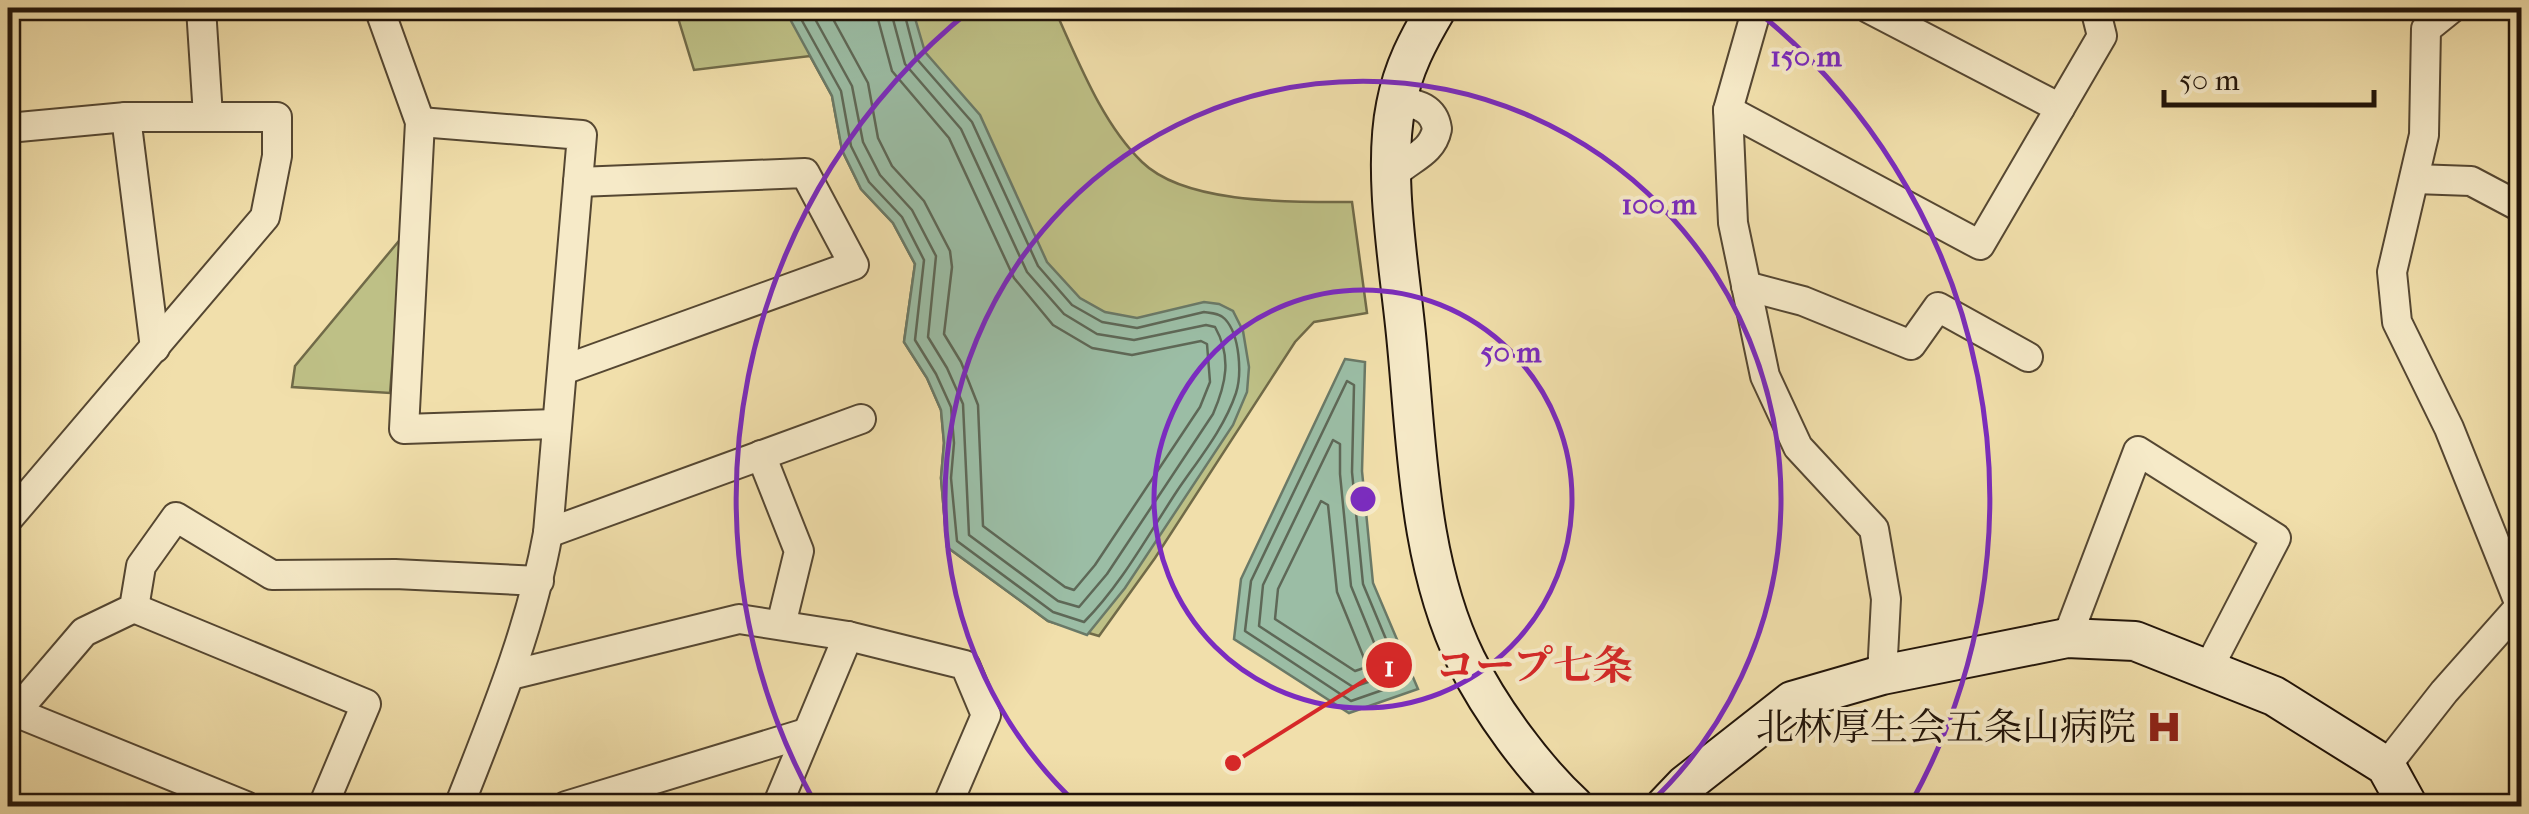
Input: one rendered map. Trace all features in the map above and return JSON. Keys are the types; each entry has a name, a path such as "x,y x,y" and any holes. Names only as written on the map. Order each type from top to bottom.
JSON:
{"street":[{"path":"200,8 208,116"},
{"path":"379,8 420,122 404,429 556,424"},
{"path":"1437,8 1408,58 1397,100 1392,196 1424,511 1440,590 1466,660 1512,734 1574,806"},
{"path":"1757,8 1728,110 1732,223 1764,376 1798,447 1874,528 1886,599 1882,675"},
{"path":"1868,8 2060,108"},
{"path":"1728,110 1980,245 2102,36 2095,8"},
{"path":"2386,766 2444,692 2521,605 2449,428 2397,322 2392,272 2424,136 2426,29 2452,8"},
{"path":"8,128 126,117 276,116 277,156 265,217 9,509"},
{"path":"126,117 154,348"},
{"path":"420,122 582,135 548,533 539,581 510,675 458,806"},
{"path":"562,370 854,265 804,173 578,182"},
{"path":"2416,179 2471,182 2522,208"},
{"path":"1746,286 1804,301 1911,346 1938,307 2028,356"},
{"path":"548,533 861,419"},
{"path":"2067,638 2138,451 2276,538 2208,669"},
{"path":"761,455 799,551 781,625"},
{"path":"134,608 141,566 176,517 272,575 395,574 539,581"},
{"path":"246,806 11,716 84,632 134,608 366,704 323,806"},
{"path":"510,675 739,618 848,636 965,665 986,714 947,806"},
{"path":"776,806 848,636"},
{"path":"1665,806 1685,785 1792,701 1882,675 2067,638 2136,641 2274,696 2386,766 2408,806"},
{"path":"566,806 806,733"}],"green space":[{"path":"675,8 1054,8 1114,128 1142,162 1161,176 1212,194 1352,202 1367,313 1314,322 1295,342 1155,558 1099,636 1048,621 947,547 941,410 904,342 915,264 893,223 861,189 842,150 832,96 810,56 694,70"},
{"path":"403,236 390,393 292,387 295,366"}],"water":[{"path":"784,8 912,8 925,52 980,115 1047,262 1080,298 1105,312 1137,318 1204,302 1219,304 1233,311 1243,331 1249,367 1247,392 1233,425 1125,588 1087,635 1048,621 947,547 941,410 904,342 915,264 893,223 861,189 842,150 832,96"},
{"path":"1345,359 1365,362 1362,471 1373,583 1418,689 1349,713 1234,639 1241,579"}],"place":[{"name":"北林厚生会五条山病院","path":"2164,727"},
{"name":"コープ七条","path":"1233,763"}]}
